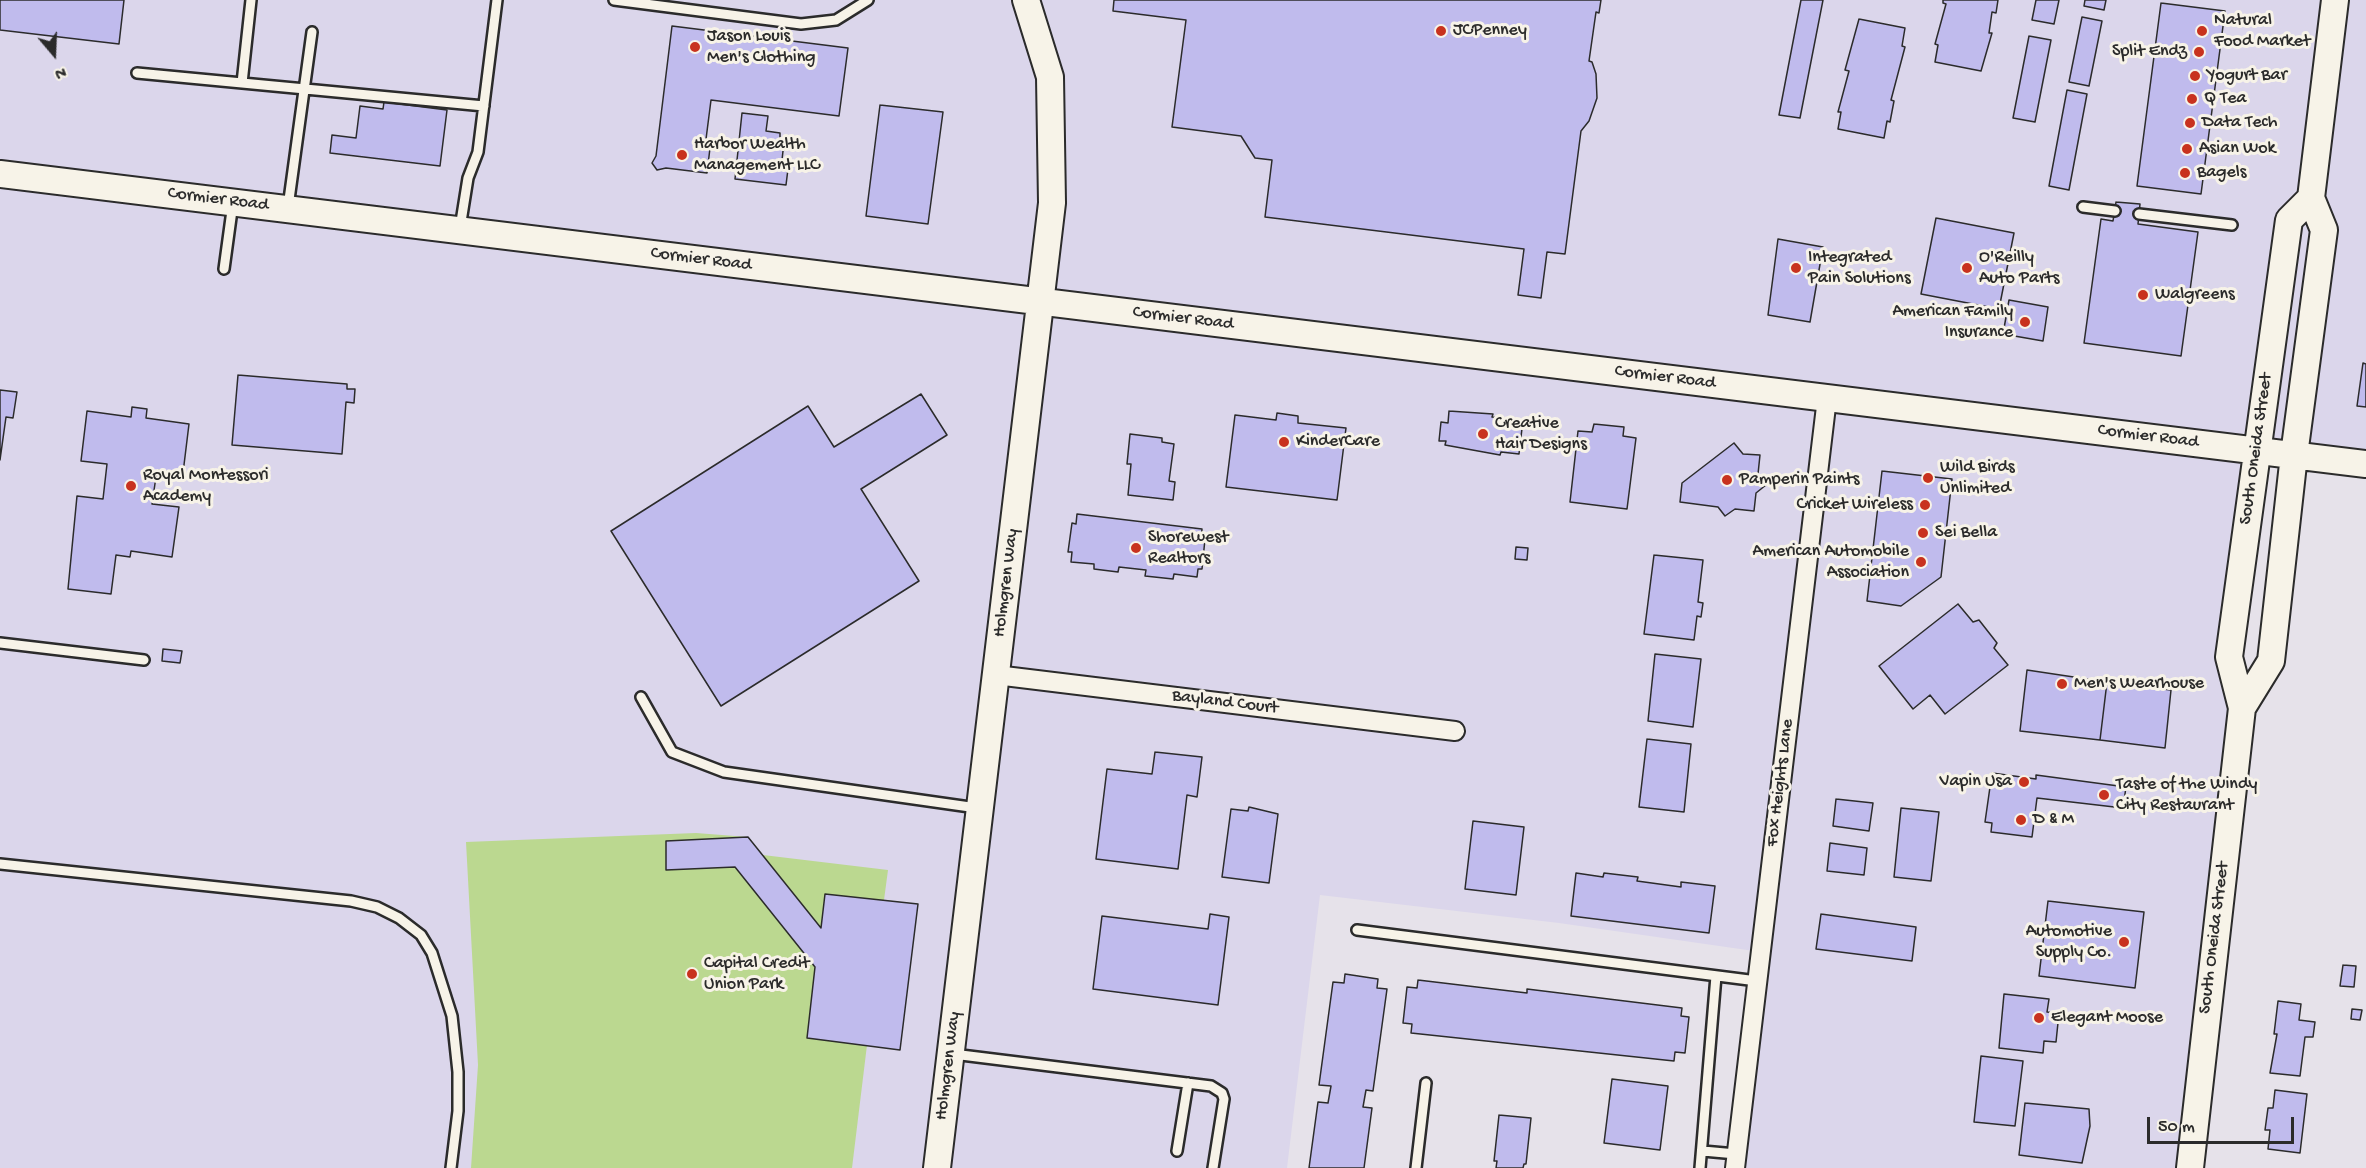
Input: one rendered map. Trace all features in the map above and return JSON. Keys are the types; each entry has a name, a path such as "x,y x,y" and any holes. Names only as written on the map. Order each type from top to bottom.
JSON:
{"street":[{"name":"Holmgren Way","path":"936,1168 1052,203 1050,77 1026,0"},
{"name":"South Oneida Street","path":"2242,708 2271,661 2294,455 2324,230 2311,198 2335,0"},
{"name":"Cormier Road","path":"0,174 2366,464"},
{"name":"South Oneida Street","path":"2190,1168 2242,708 2229,657 2289,220 2311,198"},
{"name":"Fox Heights Lane","path":"1736,1161 1827,398"},
{"name":"Bayland Court","path":"996,675 1455,731"}],"lane":[{"path":"242,83 251,0"},
{"path":"460,230 468,177 478,152 497,0"},
{"path":"614,0 801,24 836,20 868,0"},
{"path":"288,209 312,32"},
{"path":"137,73 484,106"},
{"path":"224,269 233,202"},
{"path":"2083,207 2115,211"},
{"path":"2139,214 2232,225"},
{"path":"0,644 144,660"},
{"path":"641,697 672,752 724,772 980,808"},
{"path":"0,864 351,901 377,907 399,918 421,935 432,953 452,1016 458,1062 459,1111 452,1168"},
{"path":"1357,930 1757,981"},
{"path":"1700,1168 1716,976"},
{"path":"950,1054 1211,1086 1222,1093 1224,1099 1213,1168"},
{"path":"1177,1151 1188,1083"},
{"path":"1416,1168 1426,1083"},
{"path":"1703,1151 1736,1161"}],"shaded area":[{"path":"0,0 2366,0 2366,464 2257,450 2229,656 2242,708 2190,1168 1735,1168 1761,952 1559,923 1320,895 1287,1168 0,1168"}],"green space":[{"name":"Capital Credit Union Park","path":"696,833 748,837 763,855 888,870 884,900 918,904 900,1050 867,1045 852,1168 471,1168 478,1065 466,842"}],"building":[{"path":"0,0 124,0 119,44 0,30"},
{"path":"1114,0 1601,0 1599,13 1596,12 1589,61 1592,62 1596,74 1597,98 1589,121 1581,131 1565,254 1547,252 1541,298 1518,295 1524,249 1265,217 1272,160 1255,158 1241,136 1172,127 1186,20 1113,11"},
{"path":"1801,0 1823,0 1800,118 1779,115"},
{"path":"1943,0 1998,0 1996,13 1992,12 1989,33 1992,33 1981,71 1935,62 1938,45 1935,44 1946,4"},
{"path":"2036,0 2059,0 2054,24 2032,20"},
{"path":"2085,0 2106,0 2104,10 2084,6"},
{"path":"2161,3 2225,11 2201,194 2137,186"},
{"path":"2082,17 2102,21 2089,86 2069,82"},
{"path":"1859,19 1905,28 1902,46 1905,47 1891,100 1894,101 1890,122 1887,121 1884,138 1838,129 1841,112 1838,112 1849,71 1845,70"},
{"path":"672,26 848,48 839,116 711,100 705,147 710,148 707,173 666,168 657,170 652,163 656,156"},
{"path":"2029,36 2051,40 2035,122 2013,118"},
{"path":"2067,90 2087,94 2069,190 2049,186"},
{"path":"384,102 447,110 440,166 330,153 332,135 356,138 360,106 383,109"},
{"path":"880,105 943,112 928,224 866,216"},
{"path":"742,113 768,116 766,131 780,133 780,139 786,148 783,151 782,160 789,161 786,185 735,179"},
{"name":"Walgreens","path":"2116,202 2140,204 2138,224 2198,232 2181,356 2084,343 2101,219 2113,221"},
{"path":"1936,218 2014,233 1999,309 1921,294"},
{"name":"Integrated Pain Solutions","path":"1778,239 1823,247 1810,322 1768,315"},
{"path":"2009,300 2048,307 2043,341 2003,334"},
{"path":"2363,363 2366,364 2366,407 2357,406"},
{"path":"238,375 347,384 347,389 355,389 354,403 346,402 342,454 232,445"},
{"path":"0,390 17,392 13,418 6,417 0,460"},
{"path":"921,394 947,435 861,489 919,581 721,706 611,531 808,406 834,447"},
{"path":"132,407 147,409 146,418 189,424 183,473 157,470 152,504 179,507 172,557 131,551 130,557 116,555 111,594 68,589 77,496 103,499 107,464 81,461 87,411 131,417"},
{"path":"1449,411 1493,414 1492,417 1523,420 1519,454 1501,452 1500,455 1445,445 1446,441 1439,441 1441,422 1448,423"},
{"path":"1277,413 1298,416 1298,423 1346,428 1337,500 1226,487 1235,415 1276,420"},
{"path":"1594,424 1624,427 1623,436 1636,438 1627,509 1570,502 1578,431 1592,432"},
{"path":"1130,434 1162,438 1162,442 1174,444 1169,481 1175,482 1173,500 1128,495 1131,464 1127,464"},
{"path":"1734,443 1743,454 1760,455 1758,474 1766,485 1756,493 1754,511 1735,509 1725,516 1718,507 1680,502 1682,483"},
{"path":"1882,471 1952,479 1941,577 1901,606 1867,601"},
{"path":"1077,514 1202,529 1201,539 1205,539 1202,569 1198,569 1197,577 1174,574 1173,579 1145,576 1146,570 1119,567 1118,572 1094,569 1094,564 1071,562 1072,552 1068,552 1072,523 1076,524"},
{"path":"1516,547 1528,548 1527,560 1515,559"},
{"path":"1654,555 1703,560 1698,602 1703,603 1701,617 1697,616 1694,640 1644,634"},
{"path":"1958,604 1973,622 1979,620 1997,643 1994,648 2008,665 1945,714 1930,695 1913,709 1879,666"},
{"path":"163,649 182,651 180,663 162,661"},
{"path":"1655,654 1701,659 1693,727 1648,721"},
{"path":"2027,670 2107,682 2100,740 2020,731"},
{"path":"2107,682 2171,690 2165,748 2100,740"},
{"path":"1647,739 1691,744 1684,812 1639,807"},
{"path":"1155,752 1202,757 1197,797 1187,795 1178,869 1096,859 1107,769 1152,774"},
{"path":"1992,773 2036,779 2036,775 2126,787 2123,808 2037,798 2032,837 1991,832 1992,823 1985,822"},
{"path":"1836,799 1873,803 1869,831 1833,826"},
{"path":"1249,807 1278,814 1269,883 1222,877 1231,809 1248,811"},
{"path":"1901,808 1939,812 1931,881 1894,877"},
{"path":"1473,821 1524,827 1516,895 1465,889"},
{"path":"748,837 821,928 825,894 918,904 900,1050 807,1038 815,967 735,867 666,870 666,841"},
{"path":"1830,843 1867,848 1864,875 1827,871"},
{"path":"1576,873 1603,877 1604,873 1638,877 1637,881 1681,887 1681,882 1715,886 1709,933 1571,916"},
{"path":"2048,901 2144,912 2135,988 2039,976"},
{"path":"1210,914 1229,917 1218,1005 1093,989 1102,916 1208,929"},
{"path":"1821,914 1916,927 1912,961 1816,949"},
{"path":"2343,965 2356,966 2354,987 2340,986"},
{"path":"1345,974 1378,979 1377,988 1387,989 1373,1091 1366,1090 1363,1107 1372,1108 1364,1168 1309,1168 1318,1102 1328,1103 1331,1086 1319,1085 1333,982 1344,983"},
{"path":"1418,980 1527,993 1527,989 1682,1008 1681,1016 1689,1017 1685,1053 1675,1052 1674,1061 1411,1033 1412,1024 1403,1023 1407,987 1417,988"},
{"path":"2004,994 2049,999 2047,1012 2059,1013 2056,1042 2044,1041 2043,1053 1999,1048"},
{"path":"2278,1001 2301,1004 2299,1020 2315,1022 2313,1037 2305,1037 2300,1076 2270,1073 2277,1034 2274,1034"},
{"path":"2352,1009 2362,1010 2360,1020 2351,1019"},
{"path":"1981,1056 2023,1061 2015,1126 1974,1122"},
{"path":"1612,1079 1668,1086 1660,1150 1604,1143"},
{"path":"2275,1090 2307,1094 2300,1153 2268,1149 2270,1130 2265,1130 2268,1108 2273,1108"},
{"path":"2025,1103 2089,1109 2090,1126 2082,1163 2019,1155"},
{"path":"1499,1115 1531,1118 1526,1164 1523,1168 1496,1168 1497,1161 1494,1161"}],"place":[{"name":"JCPenney","path":"1441,31"},
{"name":"Natural Food Market","path":"2202,31"},
{"name":"Jason Louis Men's Clothing","path":"695,47"},
{"name":"Split Endz","path":"2199,52"},
{"name":"Yogurt Bar","path":"2195,76"},
{"name":"Q Tea","path":"2192,99"},
{"name":"Data Tech","path":"2190,123"},
{"name":"Asian Wok","path":"2187,149"},
{"name":"Harbor Wealth Management LLC","path":"682,155"},
{"name":"Bagels","path":"2185,173"},
{"name":"Integrated Pain Solutions","path":"1796,268"},
{"name":"O'Reilly Auto Parts","path":"1967,268"},
{"name":"Walgreens","path":"2143,295"},
{"name":"American Family Insurance","path":"2025,322"},
{"name":"Creative Hair Designs","path":"1483,434"},
{"name":"KinderCare","path":"1284,442"},
{"name":"Wild Birds Unlimited","path":"1928,478"},
{"name":"Pamperin Paints","path":"1727,480"},
{"name":"Royal Montessori Academy","path":"131,486"},
{"name":"Cricket Wireless","path":"1925,505"},
{"name":"Sei Bella","path":"1923,533"},
{"name":"Shorewest Realtors","path":"1136,548"},
{"name":"American Automobile Association","path":"1921,562"},
{"name":"Men's Wearhouse","path":"2062,684"},
{"name":"Vapin Usa","path":"2024,782"},
{"name":"Taste of the Windy City Restaurant","path":"2104,795"},
{"name":"D & M","path":"2021,820"},
{"name":"Automotive Supply Co.","path":"2124,942"},
{"name":"Capital Credit Union Park","path":"692,974"},
{"name":"Elegant Moose","path":"2039,1018"}]}
